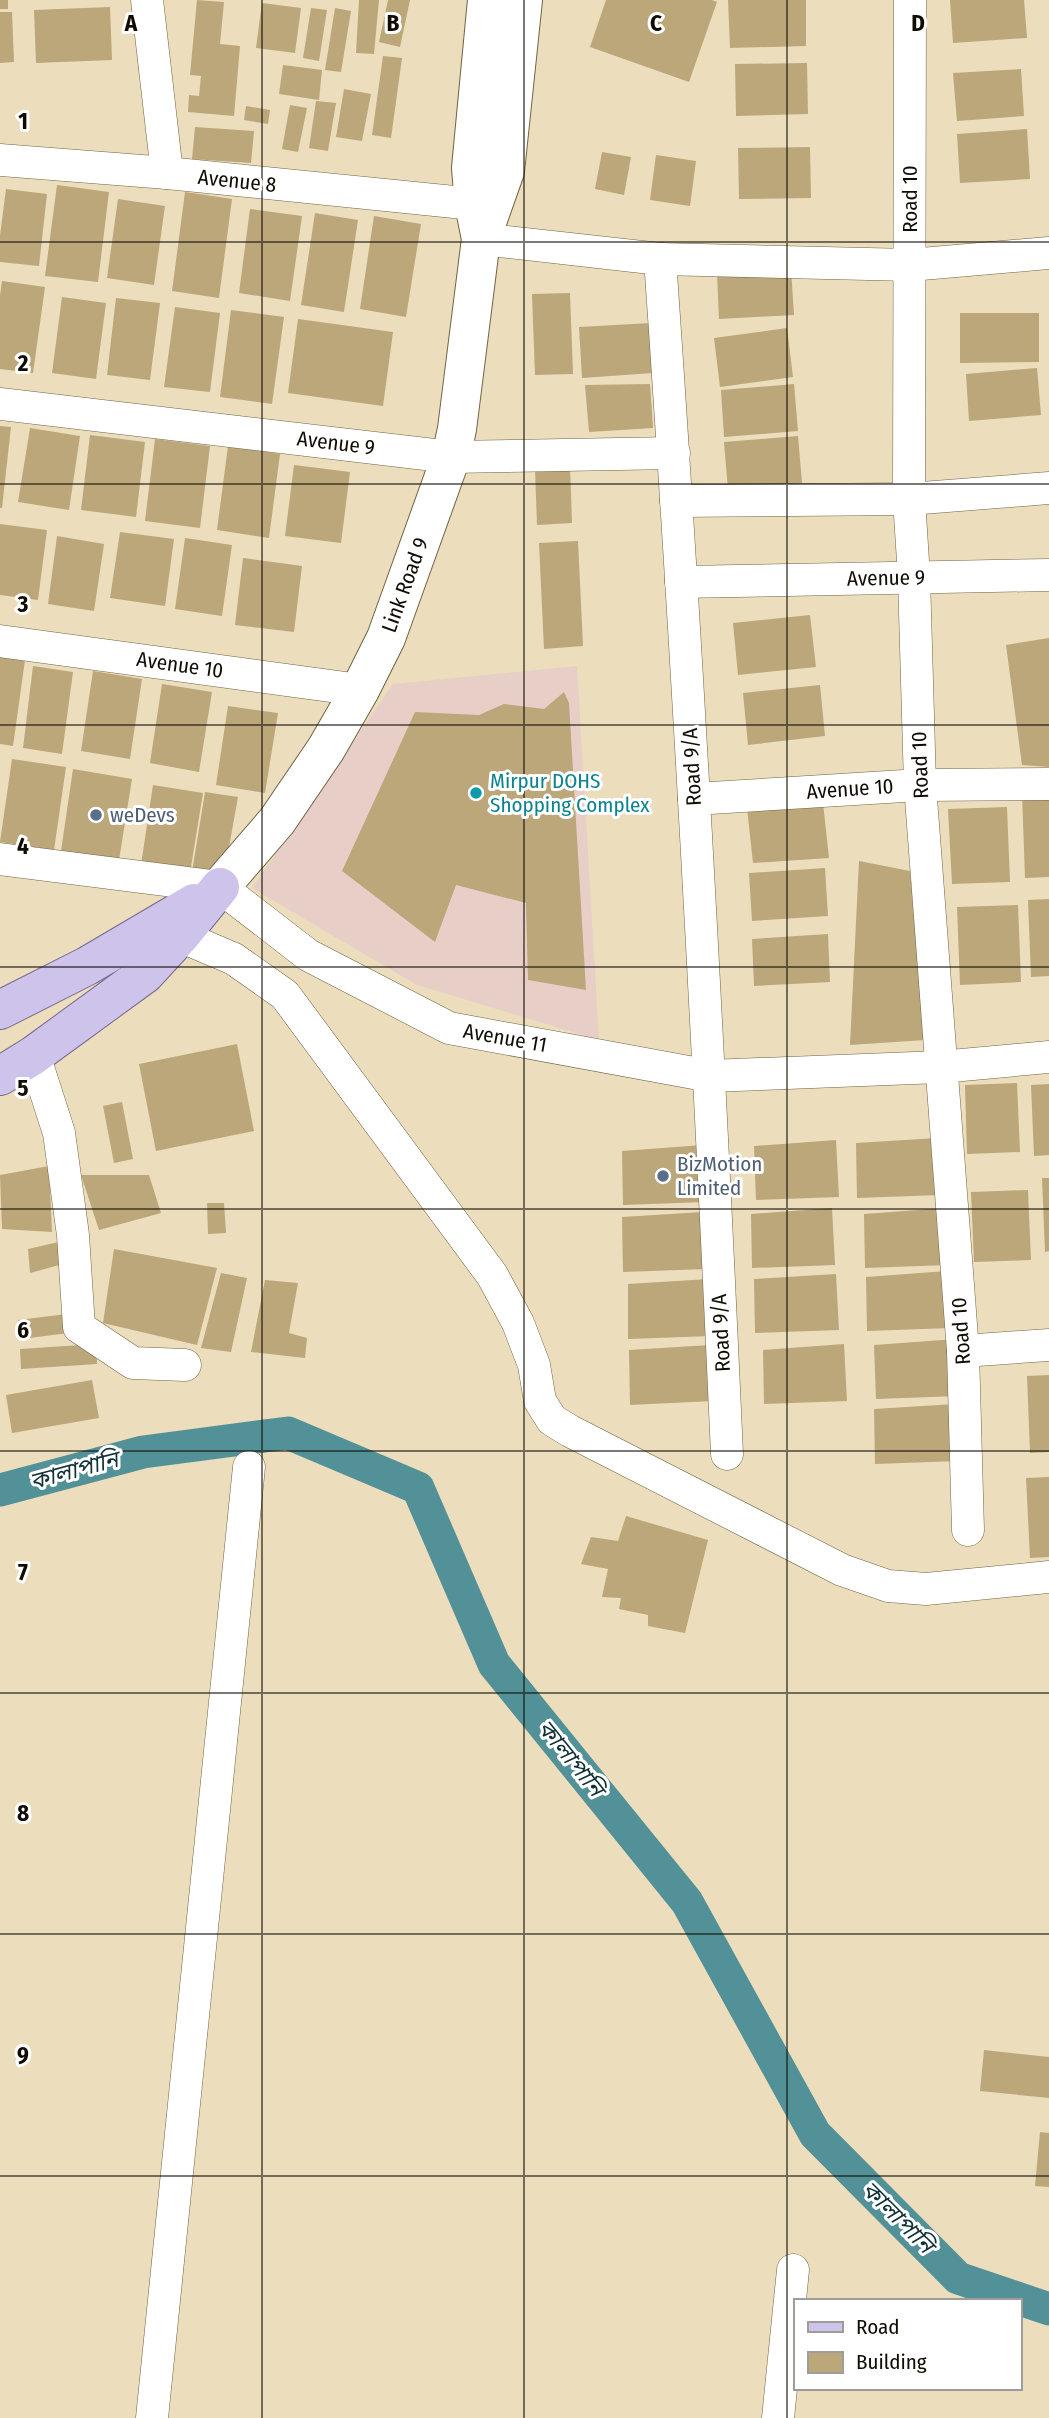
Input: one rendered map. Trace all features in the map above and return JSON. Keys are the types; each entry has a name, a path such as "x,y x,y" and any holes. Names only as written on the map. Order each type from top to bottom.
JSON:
{"main road":[{"name":"Link Road 9","path":"10,1068 145,974 180,936 277,821 326,749 386,638 451,457 457,429 478,222 471,168 487,0"},
{"name":"Link Road 9","path":"478,222 505,171 523,0"},
{"name":"Link Road 9","path":"0,1010 87,966 220,887"}],"street":[{"path":"147,0 167,173"},
{"name":"Road 10","path":"910,0 909,499 920,785 963,1351 968,1530"},
{"name":"Avenue 8","path":"0,160 167,173 478,222"},
{"path":"478,222 660,260 910,265 1049,253"},
{"name":"Road 9/A","path":"660,260 674,453 710,1076 727,1454"},
{"name":"Avenue 9","path":"0,404 451,457 674,453"},
{"path":"676,501 909,499 1049,488"},
{"name":"Avenue 9","path":"681,582 1049,575"},
{"name":"Avenue 10","path":"0,641 359,690"},
{"name":"Avenue 10","path":"694,799 920,785 1049,784"},
{"path":"0,859 220,887"},
{"name":"Avenue 11","path":"220,887 309,955 449,1028 710,1076 940,1066 1049,1057"},
{"path":"180,936 234,959 285,995 492,1275 519,1323 534,1365 540,1401 552,1420 842,1570 888,1586 926,1589 1049,1577"},
{"path":"10,1068 59,1133 73,1235 79,1327 133,1363 185,1365"},
{"path":"963,1351 1049,1345"},
{"path":"152,2418 249,1467"},
{"path":"778,2418 793,2270"}],"shaded area":[{"path":"577,666 599,1040 417,985 252,888 393,684"}],"building":[{"path":"0,0 8,0 8,9 0,9"},
{"path":"197,0 224,2 220,44 240,46 234,116 188,112 189,95 199,96 201,76 190,75"},
{"path":"359,0 379,0 374,54 356,53"},
{"path":"388,0 410,0 400,47 379,42"},
{"path":"606,0 717,2 689,82 590,47"},
{"path":"728,0 806,0 806,46 730,48"},
{"path":"950,0 1024,0 1027,38 953,43"},
{"path":"262,3 301,8 295,53 256,48"},
{"path":"110,7 112,60 36,63 34,10"},
{"path":"311,8 327,10 319,61 303,58"},
{"path":"335,8 351,11 341,72 325,70"},
{"path":"0,12 12,12 14,62 0,63"},
{"path":"383,56 402,58 391,138 372,135"},
{"path":"807,63 808,114 736,116 735,64"},
{"path":"283,65 322,70 319,100 279,94"},
{"path":"1021,69 1024,116 957,121 953,73"},
{"path":"344,89 371,94 362,141 336,137"},
{"path":"316,101 336,103 328,151 309,148"},
{"path":"290,105 307,108 298,152 282,149"},
{"path":"246,106 270,110 268,124 244,120"},
{"path":"195,127 254,131 251,163 192,159"},
{"path":"1027,129 1030,179 960,183 957,134"},
{"path":"810,147 811,198 739,199 738,148"},
{"path":"602,152 631,157 624,195 595,189"},
{"path":"656,155 696,161 690,206 650,200"},
{"path":"57,185 109,192 98,282 45,276"},
{"path":"6,189 47,194 39,266 0,262 0,236"},
{"path":"185,192 232,199 219,298 172,291"},
{"path":"118,199 165,206 154,285 107,278"},
{"path":"250,209 302,216 290,301 239,293"},
{"path":"315,213 358,220 344,312 301,305"},
{"path":"374,216 421,224 406,317 360,309"},
{"path":"791,269 794,315 719,319 717,274"},
{"path":"2,281 45,287 33,373 0,369"},
{"path":"570,293 573,374 535,375 532,294"},
{"path":"62,297 106,303 96,379 52,373"},
{"path":"116,298 160,303 150,380 107,375"},
{"path":"175,307 220,313 210,392 164,387"},
{"path":"231,310 284,317 272,404 220,397"},
{"path":"960,313 1039,313 1039,362 960,363"},
{"path":"298,319 393,332 383,406 288,393"},
{"path":"651,323 653,373 582,378 579,327"},
{"path":"787,328 793,377 720,387 714,338"},
{"path":"1037,368 1041,415 969,421 966,374"},
{"path":"650,384 653,428 589,432 585,385"},
{"path":"794,384 798,431 724,437 721,390"},
{"path":"0,426 11,427 2,508 0,508"},
{"path":"30,428 80,436 69,510 18,502"},
{"path":"90,435 145,442 136,517 81,510"},
{"path":"798,436 802,483 728,490 724,442"},
{"path":"155,439 210,446 200,528 145,521"},
{"path":"228,446 280,454 269,538 217,530"},
{"path":"294,465 350,472 341,543 285,536"},
{"path":"570,467 572,523 537,525 535,469"},
{"path":"0,524 47,530 38,600 0,595"},
{"path":"120,532 174,539 165,606 110,598"},
{"path":"57,536 104,544 94,611 48,604"},
{"path":"185,538 232,545 222,616 175,609"},
{"path":"578,541 583,646 544,649 539,543"},
{"path":"243,558 302,566 294,632 235,625"},
{"path":"810,615 816,667 738,675 733,623"},
{"path":"1049,638 1049,767 1022,765 1006,645"},
{"path":"0,656 25,660 13,746 0,744"},
{"path":"33,666 73,672 62,754 23,748"},
{"path":"93,671 142,679 130,759 81,751"},
{"path":"162,684 212,692 199,772 150,763"},
{"path":"820,685 825,736 748,745 743,693"},
{"name":"Mirpur DOHS Shopping Complex","path":"564,692 569,703 586,990 528,980 526,903 456,885 435,942 342,871 415,712 479,715 504,704 544,709"},
{"path":"228,706 278,713 265,793 216,785"},
{"path":"12,759 66,767 54,850 0,842"},
{"name":"weDevs","path":"73,769 132,779 119,860 61,851"},
{"path":"153,785 203,793 190,873 141,865"},
{"path":"205,792 238,797 224,875 192,872"},
{"path":"1049,792 1049,877 1025,878 1022,793"},
{"path":"823,803 829,858 753,863 747,808"},
{"path":"1007,807 1010,882 952,884 948,809"},
{"path":"859,861 910,871 925,1040 850,1045"},
{"path":"825,868 828,916 752,921 749,873"},
{"path":"1049,899 1049,976 1031,977 1028,900"},
{"path":"1018,905 1021,982 960,985 957,907"},
{"path":"828,934 830,982 754,986 752,939"},
{"path":"237,1044 254,1131 156,1151 139,1064"},
{"path":"1017,1083 1020,1152 967,1154 965,1085"},
{"path":"1049,1084 1049,1155 1034,1156 1031,1085"},
{"path":"122,1102 133,1159 114,1163 103,1106"},
{"path":"937,1138 940,1195 857,1198 856,1143"},
{"path":"836,1140 839,1197 756,1200 754,1146"},
{"name":"BizMotion Limited","path":"703,1145 705,1202 623,1205 622,1151"},
{"path":"49,1166 52,1232 2,1229 0,1175"},
{"path":"81,1175 149,1175 161,1213 99,1230"},
{"path":"1042,1178 1049,1178 1049,1251 1045,1252"},
{"path":"1028,1190 1031,1260 974,1262 971,1192"},
{"path":"207,1203 224,1203 226,1233 208,1234"},
{"path":"832,1208 835,1265 752,1268 751,1214"},
{"path":"945,1208 948,1265 865,1268 864,1214"},
{"path":"703,1212 706,1269 623,1272 622,1217"},
{"path":"63,1241 63,1264 30,1273 28,1249"},
{"path":"114,1249 217,1268 197,1345 103,1323"},
{"path":"947,1271 950,1328 867,1331 866,1277"},
{"path":"221,1273 247,1278 231,1352 201,1348"},
{"path":"836,1274 839,1330 755,1333 754,1279"},
{"path":"709,1279 712,1336 628,1339 628,1284"},
{"path":"265,1280 298,1283 289,1333 307,1338 305,1358 251,1352"},
{"path":"67,1314 69,1333 21,1339 18,1320"},
{"path":"956,1339 959,1396 876,1399 874,1345"},
{"path":"96,1344 97,1364 21,1369 20,1349"},
{"path":"844,1344 847,1401 764,1404 763,1350"},
{"path":"710,1345 713,1401 630,1405 629,1350"},
{"path":"1049,1375 1049,1452 1030,1453 1027,1376"},
{"path":"92,1380 99,1418 12,1433 6,1395"},
{"path":"955,1404 958,1461 875,1464 874,1409"},
{"path":"1049,1477 1049,1557 1030,1558 1026,1478"},
{"path":"626,1516 708,1540 685,1633 648,1626 648,1615 619,1609 621,1598 602,1597 608,1569 581,1564 591,1537 618,1541"},
{"path":"984,2050 1049,2057 1049,2098 980,2091"},
{"path":"1040,2132 1049,2133 1049,2187 1035,2186"}],"waterway":[{"name":"কালাপানি","path":"0,1490 143,1452 288,1433 418,1488 494,1664 687,1902 815,2134 958,2278 1020,2299"},
{"name":"কালাপানি","path":"1021,2299 1049,2309"}],"place":[{"name":"Mirpur DOHS Shopping Complex","path":"476,793"},
{"name":"weDevs","path":"96,815"},
{"name":"BizMotion Limited","path":"663,1176"}]}
